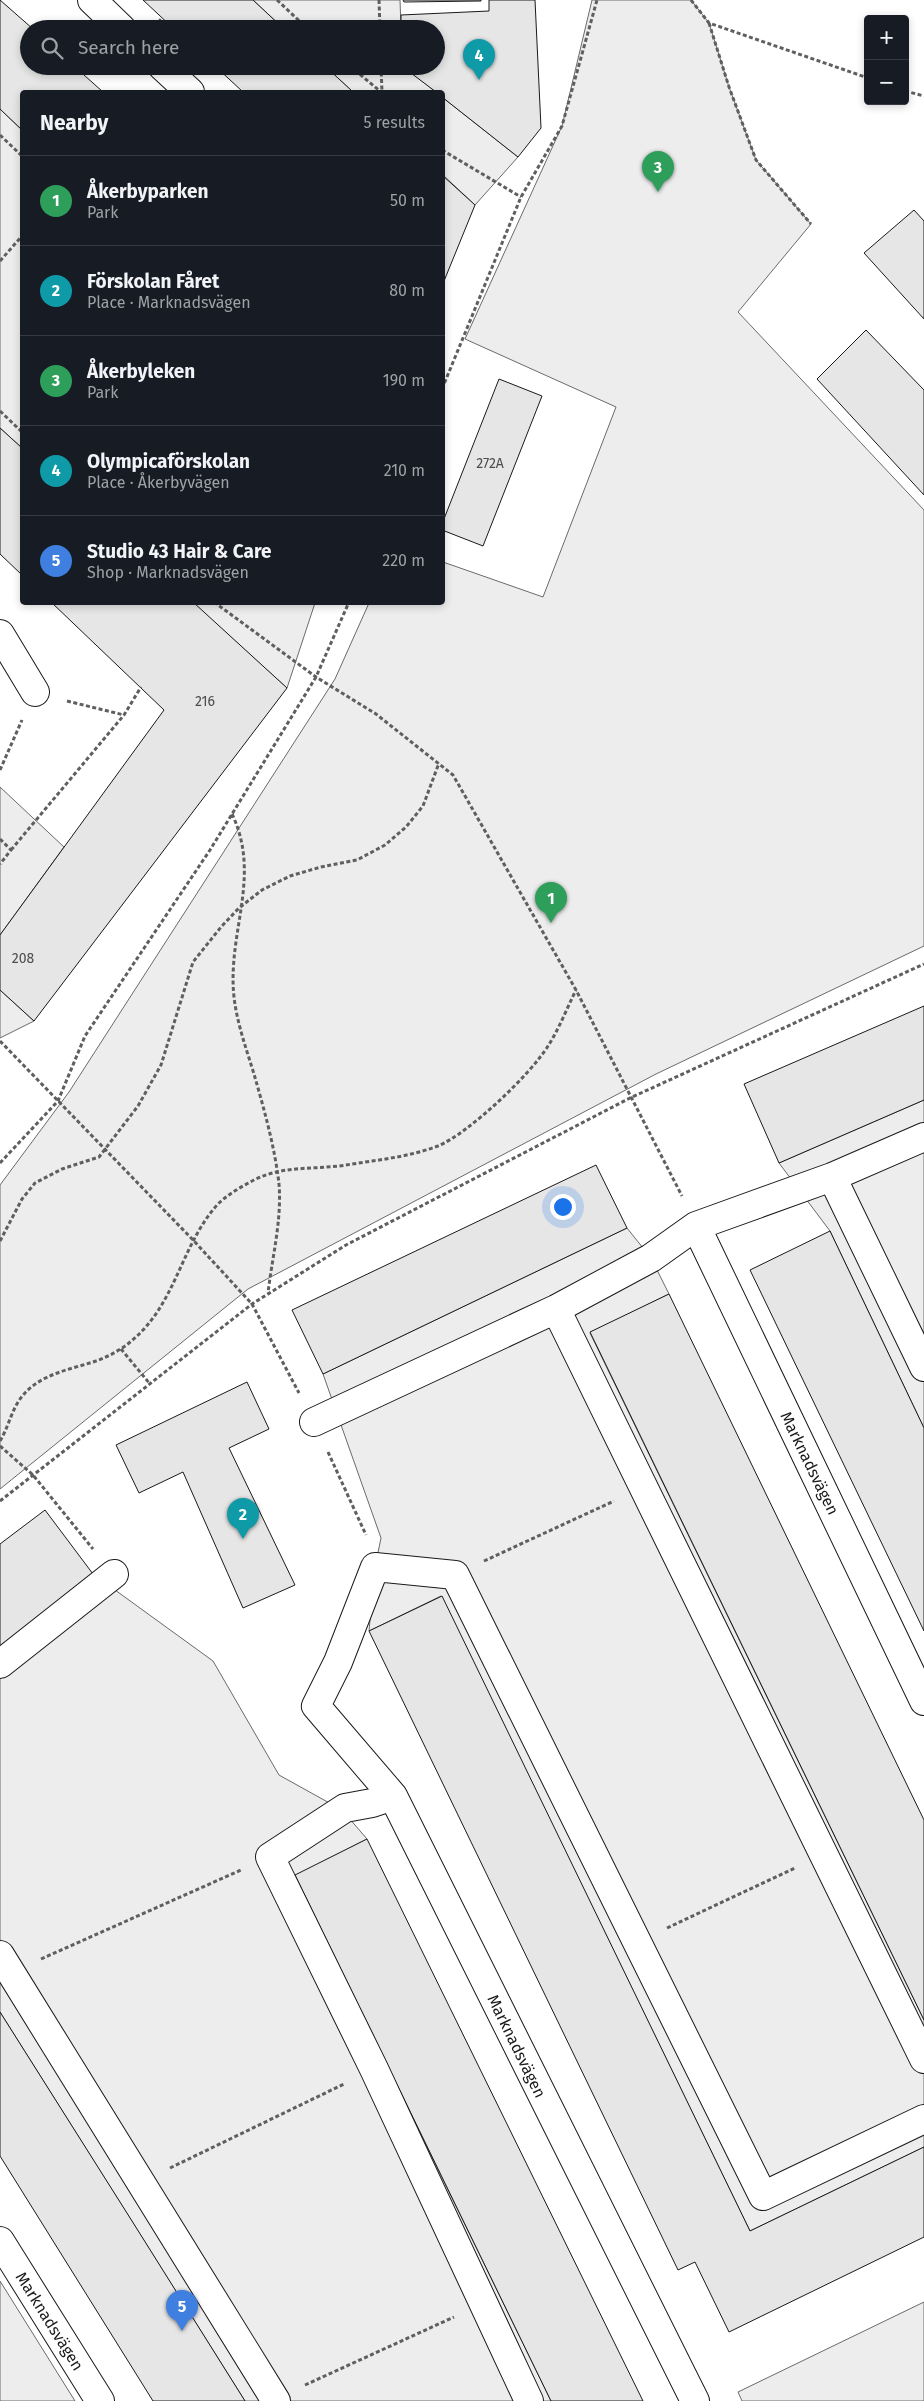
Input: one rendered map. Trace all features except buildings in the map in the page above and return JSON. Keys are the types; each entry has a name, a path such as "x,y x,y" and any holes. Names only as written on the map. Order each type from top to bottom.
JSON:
{"street":[{"path":"92,0 113,20"},
{"path":"172,75 188,90"},
{"path":"0,634 35,692"},
{"path":"314,1422 556,1309 651,1258 696,1226 832,1177 924,1137"},
{"path":"832,1177 924,1368"},
{"name":"Marknadsvägen","path":"696,1226 924,1701"},
{"path":"556,1309 924,2059"},
{"path":"375,1567 455,1575 763,2196 924,2119"},
{"name":"Marknadsvägen","path":"375,1567 338,1662 316,1706 393,1796 694,2401"},
{"path":"0,1664 114,1574"},
{"path":"393,1796 372,1804 345,1808 270,1857 374,2069 529,2401"},
{"path":"5,1964 276,2400"},
{"name":"Marknadsvägen","path":"0,2241 100,2401"}],"path":[{"path":"277,0 298,20"},
{"path":"379,0 380,20"},
{"path":"445,383 521,197 562,126 597,0"},
{"path":"691,0 709,23 729,87 756,160 811,224"},
{"path":"709,23 864,77"},
{"path":"361,75 379,90"},
{"path":"381,75 381,90"},
{"path":"909,92 924,96"},
{"path":"0,135 20,154"},
{"path":"445,152 521,197"},
{"path":"0,261 20,238"},
{"path":"0,411 20,430"},
{"path":"218,605 316,677 376,714 453,775 576,990 630,1098 650,1132 696,1226"},
{"path":"0,1164 58,1101 85,1036 232,814 316,677 348,605"},
{"path":"0,864 124,715 141,687"},
{"path":"0,770 35,692 124,715"},
{"path":"0,1242 22,1199 35,1183 62,1169 99,1157 138,1106 161,1065 193,962 207,942 242,906 262,890 290,876 321,867 357,860 385,845 406,827 423,806 439,763"},
{"path":"232,814 239,828 246,881 232,962 234,998 242,1036 264,1113 276,1172 280,1205 268,1294"},
{"path":"0,840 11,850"},
{"path":"0,1501 252,1304 346,1245 630,1098 924,964"},
{"path":"0,1441 21,1398 43,1379 58,1371 97,1360 121,1349 143,1330 157,1312 179,1274 203,1224 219,1204 235,1190 276,1172 335,1167 406,1156 441,1144 465,1129 533,1067 548,1046 576,990"},
{"path":"0,1041 194,1241 252,1304 314,1422 372,1551 375,1567"},
{"path":"121,1349 150,1384"},
{"path":"0,1446 33,1475 114,1574"},
{"path":"455,1575 644,1487"},
{"path":"637,1942 824,1854"},
{"path":"5,1964 270,1857"},
{"path":"140,2182 374,2069"},
{"path":"276,2400 484,2304"}],"shaded area":[{"path":"253,0 400,0 401,20 274,20"},
{"path":"592,0 691,0 709,23 729,87 756,160 811,224 738,312 924,510 924,946 656,1074 248,1289 0,1489 0,1185 69,1092 335,679 368,605 445,605 445,563 543,597 616,407 465,339 562,126"},
{"path":"335,75 414,75 433,90 351,90"},
{"path":"445,99 518,157 475,205 445,177"},
{"path":"0,109 20,128 20,446 0,428"},
{"path":"195,605 314,605 287,688"},
{"path":"0,787 64,847 0,935"},
{"path":"0,990 34,1021 0,1038"},
{"path":"924,1100 924,1428 830,1231 779,1163"},
{"path":"627,1228 651,1258 669,1294 590,1333 924,2020 924,2147 750,2231 441,1596 369,1631 375,1567 381,1538 323,1374"},
{"path":"93,1574 213,1661 279,1775 342,1810 367,1839 295,1876 551,2401 245,2401 0,2012 0,1646"},
{"path":"0,2281 75,2401 0,2401"},
{"path":"924,2302 924,2401 742,2401 738,2392"}],"place":[{"name":"Olympicaförskolan","path":"479,80"},
{"name":"Åkerbyleken","path":"658,192"},
{"name":"Åkerbyparken","path":"551,923"},
{"name":"Förskolan Fåret","path":"243,1539"},
{"name":"Studio 43 Hair & Care","path":"182,2331"}]}
